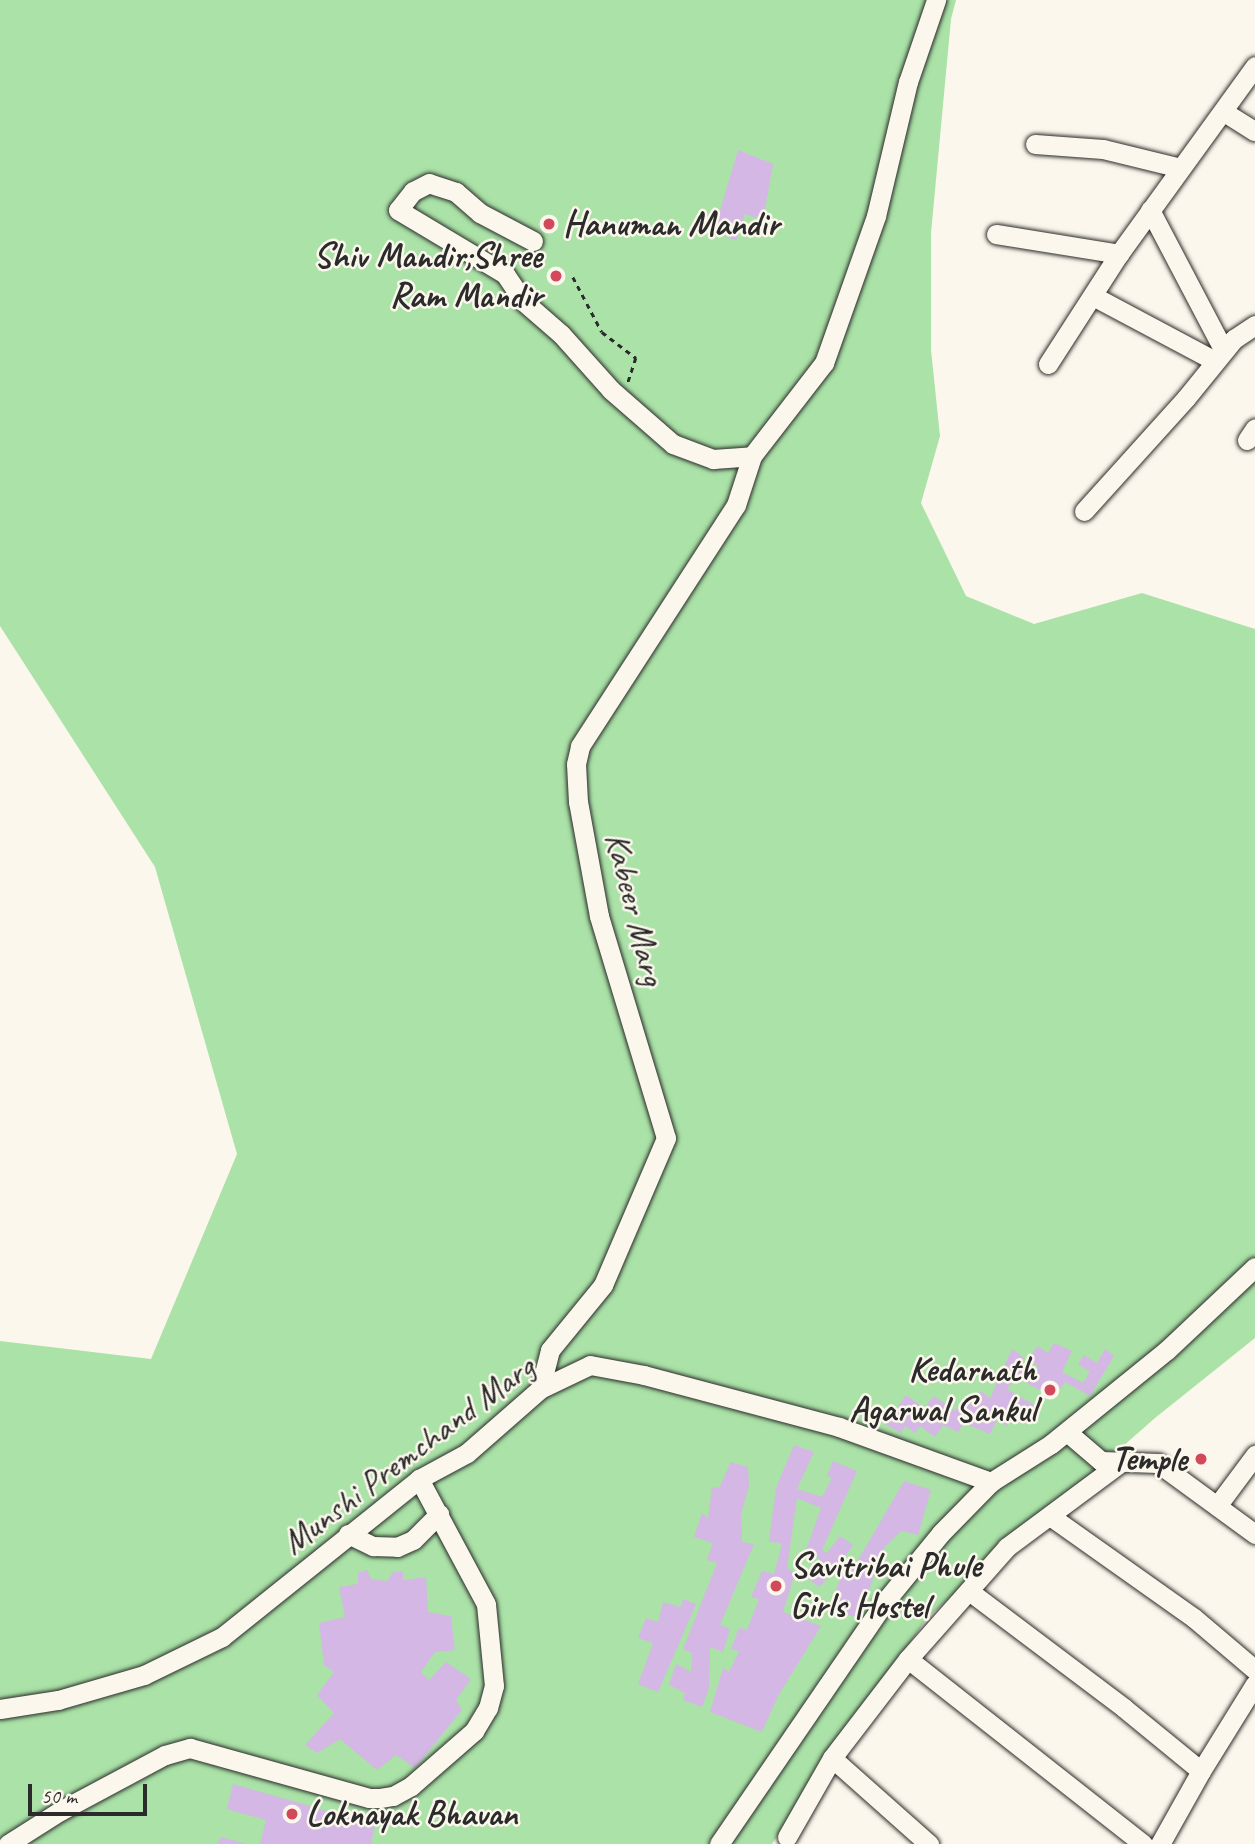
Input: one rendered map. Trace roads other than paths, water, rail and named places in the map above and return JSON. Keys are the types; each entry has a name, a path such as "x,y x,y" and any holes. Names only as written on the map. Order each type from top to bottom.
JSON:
{"street":[{"name":"Kabeer Marg","path":"540,1389 550,1350 603,1285 666,1138 599,916 578,802 576,764 580,746 736,505 752,456 824,363 876,216 908,82 936,0"},
{"path":"1048,364 1119,254 1255,66"},
{"path":"1224,112 1255,131"},
{"path":"1035,144 1103,149 1181,168"},
{"path":"533,241 480,213 456,192 429,183 413,191 398,210 505,274 523,301 561,334 622,399 673,444 713,459 752,456"},
{"path":"1150,210 1220,356"},
{"path":"996,234 1119,254"},
{"path":"1093,296 1220,356"},
{"path":"1084,511 1234,339 1255,325"},
{"path":"719,1844 887,1599 941,1533 992,1482 1067,1432 1167,1350 1255,1267"},
{"name":"Munshi Premchand Marg","path":"0,1709 58,1700 144,1675 222,1637 419,1479 467,1453 540,1389 590,1365 644,1375 839,1427 992,1482"},
{"path":"1067,1432 1101,1461 1158,1463 1255,1534"},
{"path":"1217,1506 1255,1455"},
{"path":"788,1842 832,1758 908,1659 1007,1546 1123,1461"},
{"path":"8,1844 60,1811 165,1755 190,1748 369,1798 393,1796 411,1786 474,1731 488,1708 494,1686 486,1605 419,1479"},
{"path":"348,1534 373,1546 397,1547 413,1540 439,1514"},
{"path":"1050,1516 1194,1618 1255,1670"},
{"path":"969,1591 1201,1770"},
{"path":"908,1659 1143,1844"},
{"path":"1160,1844 1201,1770 1255,1685"},
{"path":"832,1758 929,1844"}],"place":[{"name":"Hanuman Mandir","path":"549,224"},
{"name":"Shiv Mandir;Shree Ram Mandir","path":"556,276"},
{"name":"Kedarnath Agarwal Sankul","path":"1050,1390"},
{"name":"Temple","path":"1201,1459"},
{"name":"Savitribai Phule Girls Hostel","path":"776,1586"},
{"name":"Loknayak Bhavan","path":"292,1814"}]}
